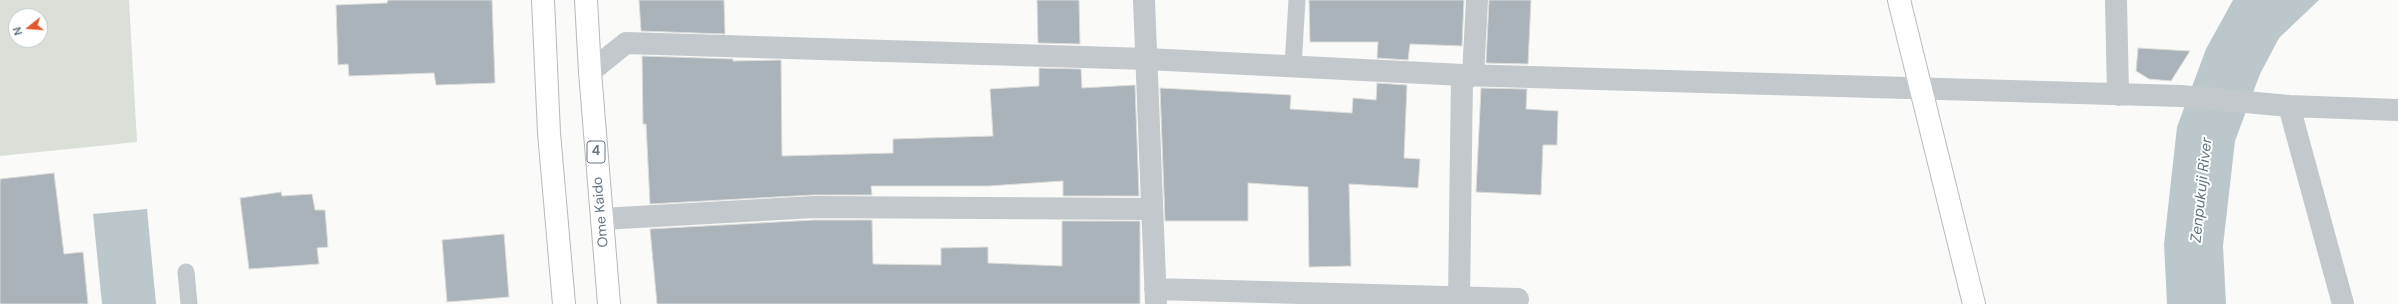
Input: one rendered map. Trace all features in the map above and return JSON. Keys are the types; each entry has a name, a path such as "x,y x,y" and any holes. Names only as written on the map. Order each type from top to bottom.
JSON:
{"main road":[{"path":"543,0 549,133 564,304"},
{"name":"Ome Kaido","path":"586,0 590,72 609,304"},
{"path":"1899,0 1974,304"}],"street":[{"path":"1144,0 1156,297 1518,299"},
{"path":"1459,299 1468,76 1477,0"},
{"path":"2116,0 2118,95"},
{"path":"590,72 626,43 1147,59 1468,76 2118,95 2243,101 2289,106 2398,110"},
{"path":"2289,106 2343,304"},
{"path":"602,219 814,207 1152,209"}],"lane":[{"path":"1293,67 1297,0"},
{"path":"186,272 189,304"}],"shaded area":[{"path":"0,0 129,0 137,142 0,156"}],"water":[{"name":"Zenpukuji River","path":"2233,0 2319,0 2279,38 2260,74 2235,141 2223,246 2226,304 2167,304 2164,244 2177,127 2206,49"},
{"path":"147,209 156,304 102,304 93,214"}],"building":[{"path":"388,0 492,0 495,83 436,85 434,73 349,76 348,64 338,65 336,5 387,3"},
{"path":"639,0 724,0 725,34 641,31"},
{"path":"1037,0 1079,0 1080,44 1038,43"},
{"path":"1309,0 1464,0 1462,46 1410,44 1408,60 1377,58 1378,42 1310,42"},
{"path":"1489,0 1531,0 1528,64 1486,63"},
{"path":"2138,48 2190,51 2171,81 2149,79 2136,71"},
{"path":"642,56 733,59 733,61 781,60 782,156 893,153 893,139 993,136 990,89 1039,86 1039,68 1081,69 1082,88 1135,85 1139,196 1063,196 1063,181 988,186 871,186 872,195 813,195 650,204 646,124 643,124"},
{"path":"1377,83 1407,85 1404,158 1420,159 1418,188 1349,184 1351,266 1309,267 1308,187 1248,183 1248,221 1165,221 1160,88 1291,95 1290,109 1352,113 1353,98 1376,100"},
{"path":"1481,88 1527,89 1526,109 1558,111 1557,145 1543,145 1541,195 1476,192"},
{"path":"54,173 64,254 83,252 88,304 0,304 0,179"},
{"path":"281,192 282,196 312,194 315,210 325,210 328,247 317,248 319,264 249,269 240,198"},
{"path":"814,220 872,220 873,264 941,265 941,248 988,247 988,263 1062,266 1062,221 1140,221 1140,304 657,304 650,229"},
{"path":"504,234 509,297 447,302 442,240"}]}
